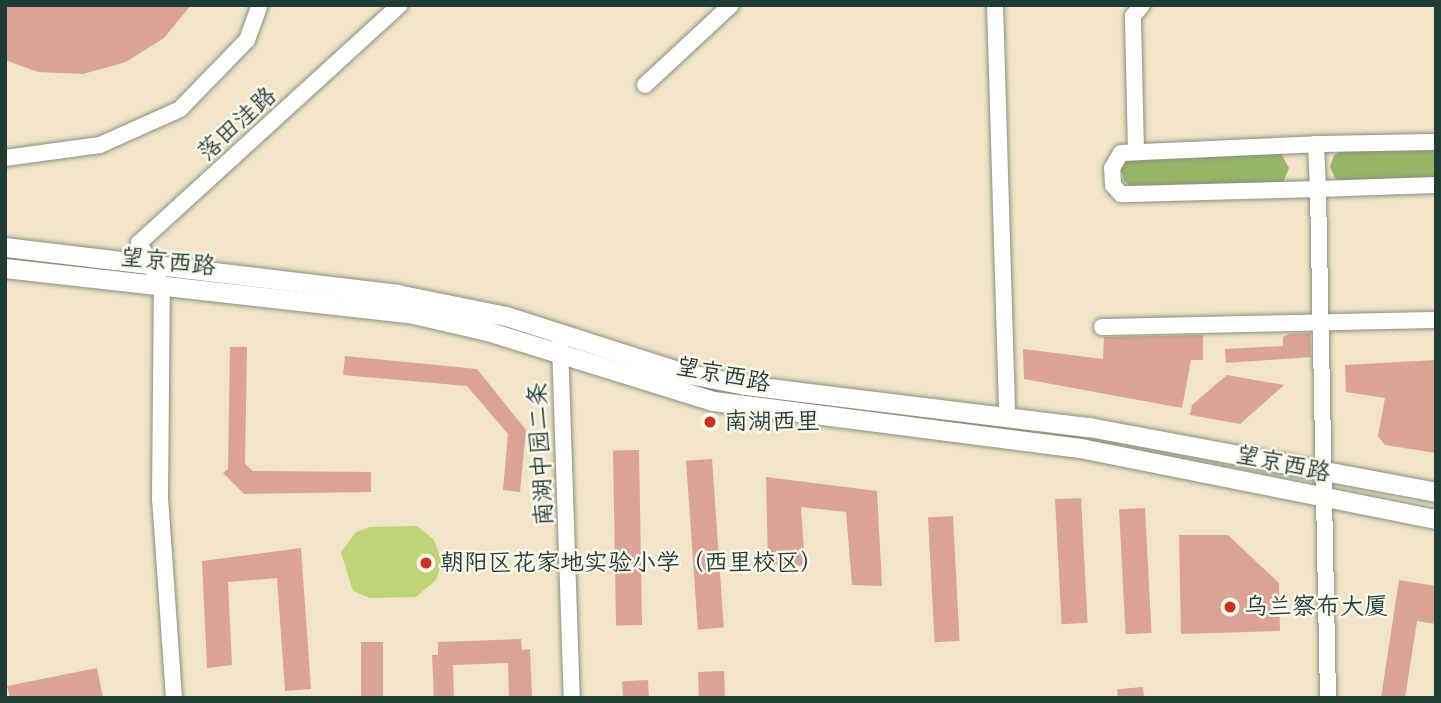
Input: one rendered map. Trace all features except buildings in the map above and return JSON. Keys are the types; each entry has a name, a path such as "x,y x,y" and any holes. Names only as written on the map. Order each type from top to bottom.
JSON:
{"main road":[{"name":"望京西路","path":"5,247 397,295 506,316 560,343 713,401 1080,448 1436,519"},
{"name":"望京西路","path":"5,268 409,313 560,343 745,385 1007,416 1168,439 1436,492"}],"street":[{"path":"5,159 100,145 180,109 247,40 260,5"},
{"name":"落田洼路","path":"162,286 139,243 400,5"},
{"path":"645,85 731,5"},
{"path":"995,5 1007,416"},
{"path":"1136,152 1133,16 1142,5"},
{"path":"1436,142 1122,153 1112,168 1113,186 1121,194 1436,185"},
{"path":"1316,145 1323,324 1328,698"},
{"path":"162,286 160,500 174,698"},
{"path":"1102,327 1436,320"},
{"name":"南湖中园二条","path":"560,343 572,698"}],"green space":[{"path":"1436,146 1436,181 1346,183 1335,178 1330,167 1334,155 1344,149"},
{"path":"1280,152 1289,168 1282,185 1134,189 1124,181 1121,168 1126,158"},
{"path":"417,526 434,540 442,562 436,580 416,597 370,598 353,591 341,552 356,532 370,527"}],"place":[{"name":"南湖西里","path":"710,422"},
{"name":"朝阳区花家地实验小学（西里校区）","path":"426,563"},
{"name":"乌兰察布大厦","path":"1230,607"}]}
